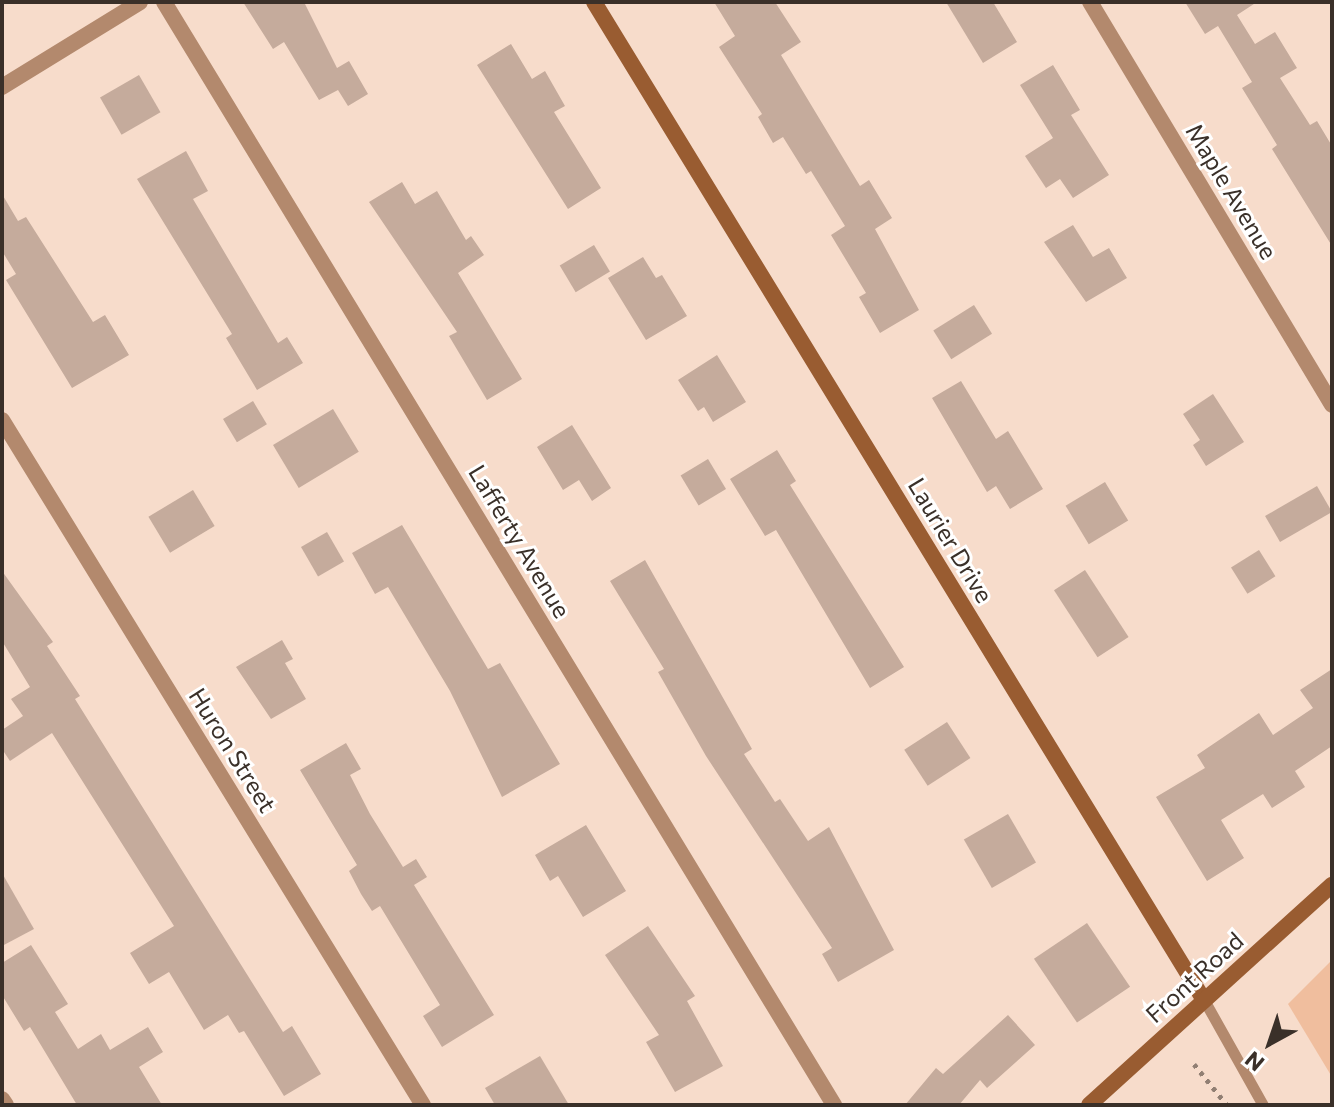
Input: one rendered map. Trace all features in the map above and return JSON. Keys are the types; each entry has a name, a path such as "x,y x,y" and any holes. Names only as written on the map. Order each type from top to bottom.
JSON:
{"street":[{"path":"2,87 140,2"},
{"name":"Lafferty Avenue","path":"164,2 834,1105"},
{"name":"Laurier Drive","path":"594,2 1204,1000"},
{"name":"Maple Avenue","path":"1090,2 1332,405"},
{"name":"Huron Street","path":"2,420 423,1105"},
{"name":"Front Road","path":"1089,1105 1332,885"},
{"path":"2,1099 6,1105"}],"lane":[{"name":"Laurier Drive","path":"1204,1000 1263,1105"}],"path":[{"path":"1194,1064 1227,1105"}],"shaded area":[{"path":"1332,960 1332,1077 1288,1004"}],"building":[{"path":"243,2 304,2 337,68 349,61 368,94 348,106 338,90 319,100 284,42 273,49"},
{"path":"714,2 775,2 801,42 781,55 860,186 869,180 892,218 875,229 919,310 880,333 859,297 866,293 831,235 845,226 811,171 806,174 783,137 773,143 758,117 762,114 719,47 735,36"},
{"path":"946,2 993,2 1017,42 983,63"},
{"path":"1185,2 1257,2 1237,15 1255,44 1275,32 1297,68 1280,78 1310,125 1317,121 1332,146 1332,246 1272,149 1277,145 1242,88 1252,82 1218,26 1205,34"},
{"path":"511,44 532,79 545,71 565,106 554,112 601,188 568,209 477,65"},
{"path":"1053,65 1080,110 1071,115 1109,175 1073,198 1060,179 1046,188 1025,156 1053,138 1020,85"},
{"path":"139,75 160,112 122,135 100,98"},
{"path":"186,151 208,191 193,199 278,343 287,337 303,363 257,390 226,338 232,334 137,179"},
{"path":"402,182 415,204 437,191 466,240 471,236 484,255 458,273 522,379 487,400 449,336 457,332 369,202"},
{"path":"2,194 18,221 26,217 93,322 105,315 129,355 72,388 6,280 16,274 2,251"},
{"path":"1073,225 1093,257 1109,248 1127,278 1086,302 1044,242"},
{"path":"594,245 610,272 576,292 560,266"},
{"path":"643,257 656,278 662,275 687,316 646,340 608,278"},
{"path":"974,305 992,334 951,359 933,330"},
{"path":"717,355 746,402 713,422 704,407 698,411 678,380"},
{"path":"961,381 996,439 1008,431 1043,489 1010,509 996,486 987,492 932,398"},
{"path":"1213,394 1244,442 1206,466 1193,445 1200,440 1183,414"},
{"path":"253,401 267,424 237,442 223,419"},
{"path":"333,409 359,452 299,488 273,445"},
{"path":"572,425 611,488 592,501 579,480 563,490 537,447"},
{"path":"777,450 796,481 790,485 904,667 870,688 776,530 765,536 730,479"},
{"path":"708,459 726,489 699,505 681,475"},
{"path":"1105,482 1128,521 1089,544 1066,506"},
{"path":"1317,486 1332,512 1280,542 1265,516"},
{"path":"193,490 215,526 170,553 148,517"},
{"path":"402,525 488,669 500,663 560,764 502,797 450,691 388,587 375,594 352,553"},
{"path":"327,532 344,561 318,576 301,547"},
{"path":"1259,550 1275,576 1247,594 1231,567"},
{"path":"645,560 752,749 744,754 775,802 780,799 808,841 829,827 894,950 838,982 822,954 832,948 706,756 658,672 664,669 610,581"},
{"path":"1085,570 1129,637 1098,657 1054,590"},
{"path":"2,571 53,642 47,646 80,696 75,699 283,1032 292,1026 321,1074 284,1096 244,1031 239,1033 228,1015 204,1030 169,972 149,984 130,953 174,926 52,733 10,761 2,749 2,730 23,716 11,699 30,687 2,641"},
{"path":"282,640 293,659 285,663 306,699 271,719 236,667"},
{"path":"1332,669 1332,746 1295,771 1305,787 1272,808 1263,794 1221,820 1244,858 1207,881 1156,797 1205,768 1197,755 1259,713 1273,735 1313,708 1300,690"},
{"path":"947,722 970,758 928,786 904,750"},
{"path":"346,743 361,769 350,775 370,814 403,867 416,859 427,877 414,885 494,1015 442,1047 423,1016 440,1005 380,906 372,911 361,894 349,871 357,865 300,770"},
{"path":"1008,814 1036,862 992,888 964,840"},
{"path":"586,825 626,891 583,917 558,876 550,881 535,855"},
{"path":"2,873 34,929 2,946"},
{"path":"1087,923 1130,987 1077,1023 1034,959"},
{"path":"648,926 695,996 687,1001 723,1066 675,1092 646,1042 659,1035 605,955"},
{"path":"31,945 68,1004 55,1012 78,1049 101,1034 110,1050 148,1027 163,1052 139,1067 162,1105 77,1105 30,1027 24,1031 2,995 2,963"},
{"path":"1008,1015 1035,1045 987,1088 980,1080 959,1105 905,1105 936,1068 943,1074"},
{"path":"540,1056 569,1105 495,1105 485,1088"}]}
